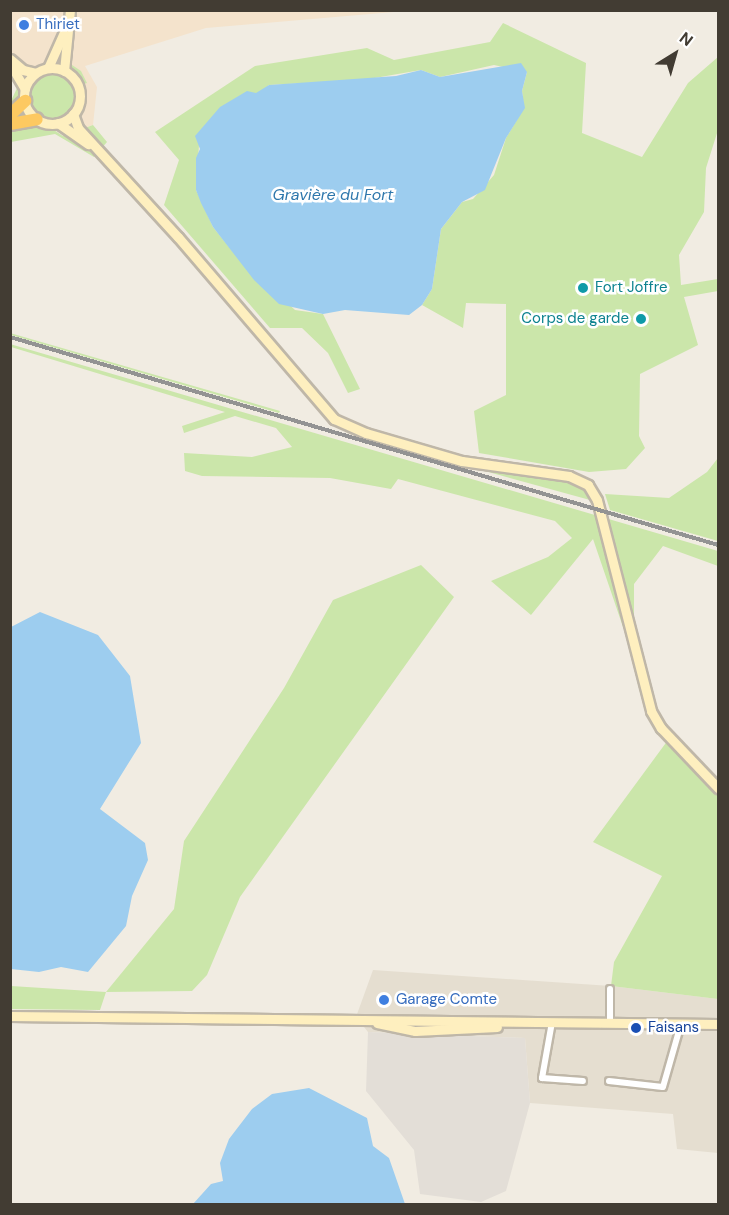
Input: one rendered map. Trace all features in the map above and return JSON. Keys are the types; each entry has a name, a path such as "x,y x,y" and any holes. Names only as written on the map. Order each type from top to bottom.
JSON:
{"highway":[{"path":"10,115 25,95"},
{"path":"10,124 37,119"}],"main road":[{"path":"64,70 70,10"},
{"path":"48,68 69,22"},
{"path":"10,59 24,70 36,73 48,68 64,70 79,88 80,99 73,114 58,123"},
{"path":"10,64 37,119 58,123 120,172"},
{"path":"25,95 36,73"},
{"path":"73,114 78,128 120,172 328,414 366,433 471,464 574,477 594,492 651,711 661,728 718,788"},
{"path":"10,1016 360,1020 402,1030 523,1022 718,1024"}],"street":[{"path":"610,989 610,1023"},
{"path":"552,1022 542,1078 583,1081"},
{"path":"609,1081 663,1087 681,1024"}],"shaded area":[{"path":"10,11 405,11 206,28 85,66 97,87 93,125 64,136 28,113 11,75"},
{"path":"373,970 611,986 718,999 718,1153 677,1149 673,1114 530,1103 525,1038 368,1032 356,1017"},
{"path":"368,1032 525,1038 530,1103 506,1191 481,1202 420,1194 414,1150 366,1091"}],"green space":[{"path":"503,23 586,63 582,133 642,157 688,83 718,57 718,130 706,168 704,212 679,255 681,285 718,279 718,291 684,297 698,345 640,374 639,436 645,448 626,469 589,472 479,453 474,411 506,395 506,304 466,303 463,328 422,305 432,289 441,229 462,202 473,199 494,175 506,138 524,108 522,91 527,72 494,65 440,77 421,70 363,80 269,85 199,145 196,190 213,227 233,252 295,310 323,314 360,389 348,393 328,353 302,328 270,328 164,205 179,160 155,132 255,66 367,48 394,60 490,42"},
{"path":"69,63 81,71 87,83 81,85 69,69"},
{"path":"47,72 57,72 69,79 76,91 76,101 69,113 57,120 47,120 32,109 28,101 28,91 39,76"},
{"path":"17,88 28,113 63,136 93,125 107,142 94,157 55,134 11,142 11,101"},
{"path":"10,333 280,411 279,413"},
{"path":"10,344 718,551 718,566 663,546 634,584 634,621 623,627 593,539 531,615 491,581 548,557 572,538 555,521 398,479 391,489 330,478 202,476 185,471 184,453 252,457 292,447 276,428 235,416 184,433 182,426 225,412 11,347"},
{"path":"718,458 718,541 610,510 605,494 669,498 707,472"},
{"path":"474,468 574,483 584,488 590,500"},
{"path":"421,565 454,597 240,897 207,975 192,991 106,992 174,909 184,841 284,688 333,600"},
{"path":"668,740 718,793 718,999 611,986 614,962 662,876 593,842"},
{"path":"11,986 106,992 100,1010 11,1009"}],"water":[{"name":"Gravière du Fort","path":"521,63 527,72 522,91 525,108 506,138 485,190 462,202 441,229 432,289 422,305 409,315 345,310 323,314 279,304 254,280 213,227 201,203 196,190 196,158 200,149 195,136 220,107 247,91 256,93 269,85 396,76 421,70 440,77"},
{"path":"40,612 98,635 130,676 141,743 100,809 145,843 148,860 132,896 126,926 88,972 61,967 39,972 11,969 11,627"},
{"path":"309,1088 367,1118 373,1146 389,1158 405,1204 193,1204 211,1184 223,1181 220,1163 229,1139 252,1109 272,1094"}],"railway":[{"path":"10,337 718,545"}],"place":[{"name":"Thiriet","path":"24,25"},
{"name":"Fort Joffre","path":"583,288"},
{"name":"Corps de garde","path":"641,319"},
{"name":"Garage Comte","path":"384,1000"},
{"name":"Faisans","path":"636,1028"}]}
